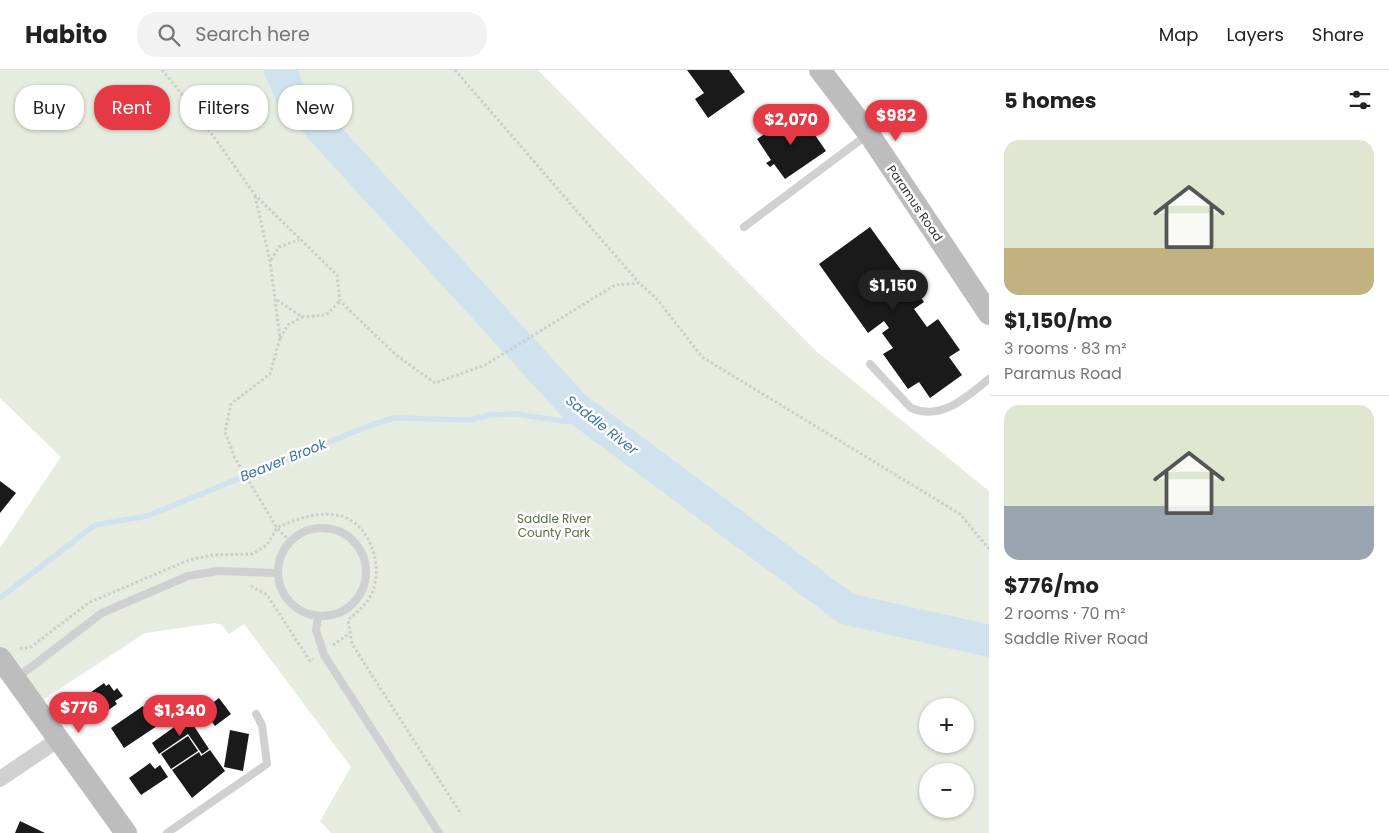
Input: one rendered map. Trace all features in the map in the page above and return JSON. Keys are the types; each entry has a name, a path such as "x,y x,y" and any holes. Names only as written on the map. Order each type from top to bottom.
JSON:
{"main road":[{"name":"Paramus Road","path":"820,70 869,134 989,314"},
{"path":"10,654 16,678 126,833"}],"street":[{"path":"0,778 59,739"}],"lane":[{"path":"744,227 869,134"},
{"path":"870,364 911,408 920,412 945,410 989,379"},
{"path":"316,528 330,528 344,533 355,542 363,554 367,568 366,582 360,596 349,608 334,616 318,617 301,612 288,602 280,588 278,573 281,556 290,541 302,532 316,528"},
{"path":"16,678 102,613 188,576 218,571 278,573"},
{"path":"318,617 316,630 324,655 439,833"},
{"path":"167,833 267,764 262,725 256,714"}],"path":[{"path":"162,70 194,109 255,195 337,275 340,301 396,355 435,383 484,365 615,285 638,284"},
{"path":"455,70 638,284 656,298 702,357 960,514 989,549"},
{"path":"255,195 270,260 280,338"},
{"path":"270,260 279,247 299,240"},
{"path":"276,300 302,317"},
{"path":"290,541 276,528 236,458 225,432 231,404 270,374 280,338 288,325 302,317 326,315 340,301"},
{"path":"10,654 31,647 90,602 189,560 213,555 252,554 267,545 276,528 311,514 337,515 351,520 362,531 377,561 377,578 372,594 363,608 348,620 352,644 461,814"},
{"path":"246,586 255,587 267,594 310,661 314,658"},
{"path":"332,646 349,634"}],"green space":[{"name":"Saddle River County Park","path":"0,70 538,70 816,351 989,491 989,833 331,833 320,821 351,767 244,624 229,634 222,625 215,623 145,633 35,705 0,658 0,548 61,457 0,398"}],"building":[{"path":"687,70 729,70 745,92 708,118 695,99 704,93"},
{"path":"799,112 826,151 785,179 774,164 770,167 766,163 771,160 757,139"},
{"path":"870,227 924,302 914,309 927,327 938,319 960,350 949,357 962,375 930,398 919,382 908,389 883,354 893,348 882,333 889,328 884,321 868,333 819,264"},
{"path":"0,481 16,493 0,513"},
{"path":"104,683 106,686 109,684 114,691 117,688 123,696 115,701 117,704 96,719 92,713 94,712 84,697"},
{"path":"219,698 231,714 215,726 203,710"},
{"path":"143,706 157,726 124,748 111,728"},
{"path":"188,717 209,749 202,754 188,734 159,754 152,743"},
{"path":"230,730 249,734 243,771 224,767"},
{"path":"188,736 198,751 171,769 161,754"},
{"path":"210,750 225,771 192,798 172,770 199,752 201,756"},
{"path":"150,763 155,769 160,765 168,777 141,795 129,778"},
{"path":"20,821 45,833 15,833"}],"waterway":[{"name":"Saddle River","path":"280,70 292,97 575,407 847,609 989,641"},
{"name":"Beaver Brook","path":"0,598 95,525 147,516 371,425 394,418 469,420 491,415 515,414 563,421 594,422"}]}
